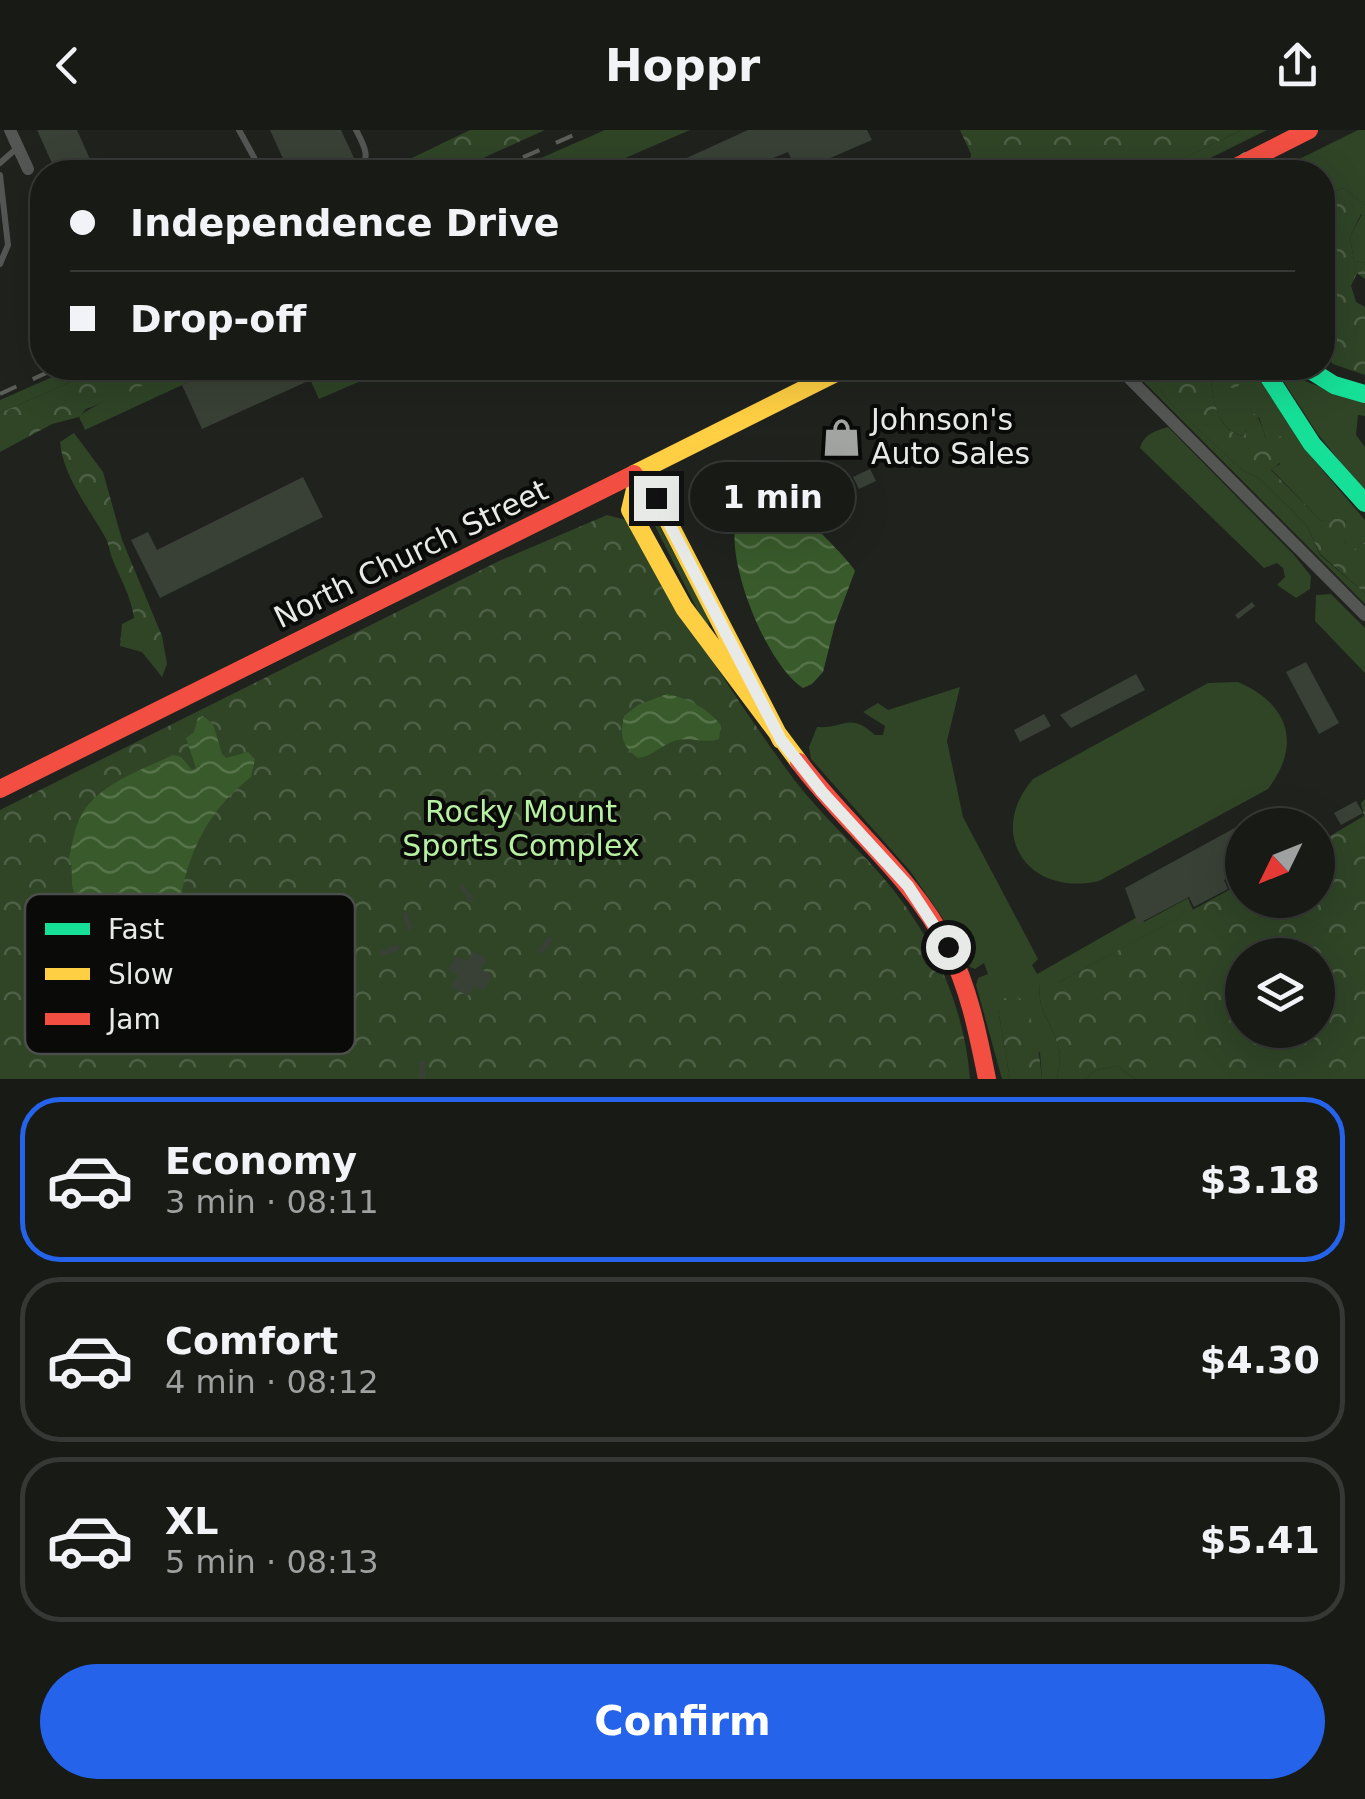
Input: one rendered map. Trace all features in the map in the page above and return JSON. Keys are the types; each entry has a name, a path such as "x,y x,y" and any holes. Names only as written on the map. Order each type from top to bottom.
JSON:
{"main road":[{"path":"1256,160 1309,130"},
{"name":"North Church Street","path":"0,790 635,481 824,380"},
{"path":"1271,380 1312,444 1365,503"},
{"path":"1326,380 1365,394"},
{"path":"781,740 656,498 635,481 630,510 684,608 781,740 822,792 908,886 948,947 976,1018 987,1079"}],"street":[{"path":"10,130 28,169"},
{"path":"1130,380 1365,616"}],"lane":[{"path":"240,130 256,160"},
{"path":"356,130 367,151 366,160"},
{"path":"0,163 8,152 18,148"},
{"path":"0,175 8,245 0,264"}],"green space":[{"path":"470,130 545,130 479,160 408,160"},
{"path":"605,130 690,130 621,160 536,160"},
{"path":"960,130 1242,130 1180,160 970,160"},
{"path":"1242,130 1267,130 1206,160 1180,160"},
{"path":"1365,130 1365,205 1343,188 1335,191 1335,160 1297,160"},
{"path":"1343,188 1365,205 1365,216 1361,214 1350,237 1354,261 1365,263 1365,279 1357,273 1351,286 1356,302 1365,307 1365,375 1335,365 1335,191"},
{"path":"1362,214 1365,263 1354,261 1350,237"},
{"path":"46,380 76,380 0,413 0,400"},
{"path":"76,380 154,380 86,409 79,417 52,424 0,452 0,413"},
{"path":"152,380 193,380 85,430 79,417"},
{"path":"310,380 363,380 319,399"},
{"path":"1142,380 1152,380 1172,405 1294,512 1307,526 1320,555 1365,593 1365,604"},
{"path":"1152,380 1212,380 1216,407 1228,429 1244,436 1246,429 1237,415 1246,410 1258,418 1266,439 1290,439 1295,450 1271,470 1321,521 1326,520 1323,510 1333,500 1342,509 1346,524 1344,542 1354,550 1365,542 1365,593 1320,554 1307,526 1294,512 1172,405"},
{"path":"1226,380 1241,380 1237,389 1228,387"},
{"path":"1261,380 1313,459 1365,520 1365,542 1354,551 1343,541 1346,520 1321,521 1271,469 1280,464 1259,417 1244,436 1228,429 1216,407 1211,381"},
{"path":"1283,380 1304,380 1365,402 1365,416 1358,415 1356,435 1365,447 1365,493 1317,433"},
{"path":"1168,427 1294,555 1311,576 1310,589 1296,598 1277,585 1285,577 1283,568 1277,563 1264,568 1140,448 1147,436"},
{"path":"74,433 103,472 122,540 162,636 167,664 162,677 142,652 120,646 122,624 134,618 133,610 106,538 77,491 62,455 60,442"},
{"path":"646,508 650,508 708,617 709,626 704,623"},
{"name":"Rocky Mount Sports Complex","path":"607,515 630,521 703,646 784,766 880,874 914,919 952,995 970,1079 0,1079 0,810 499,561"},
{"path":"1331,594 1365,628 1365,673 1315,621 1316,595"},
{"path":"1238,682 1255,691 1279,714 1287,741 1285,756 1268,789 1233,808 1225,808 1225,812 1099,881 1074,884 1052,880 1035,871 1014,840 1013,821 1019,800 1033,779 1208,683"},
{"path":"960,687 947,741 963,817 1038,959 1032,965 1037,974 1139,916 1144,922 1188,898 1193,910 1058,983 1040,984 1042,1009 1059,1050 1057,1079 1042,1079 1040,1053 998,1009 1010,1079 1002,1079 976,985 978,978 988,974 984,963 975,969 970,967 910,871 811,759 809,747 817,727 852,722 875,735 883,735 885,726 863,712 878,703 888,710"},
{"path":"1365,799 1365,1079 1135,1079 1117,1066 1096,1070 1086,1079 1057,1079 1059,1050 1042,1009 1040,984 1052,976 1058,983 1225,892 1225,918 1335,918 1335,833 1364,816 1361,803"},
{"path":"1016,995 1032,1021 1042,1079 1010,1079 998,1009 1002,999"},
{"path":"1117,1066 1135,1079 1086,1079 1096,1070"}],"water":[{"path":"763,495 779,498 796,510 855,571 835,624 823,672 803,688 789,676 763,636 737,562 736,522 746,506"},
{"path":"667,694 690,701 709,713 721,725 719,739 677,740 638,758 623,740 624,716 638,705"},
{"path":"203,716 213,724 226,758 248,752 255,759 251,777 225,801 205,828 182,894 75,894 69,858 87,806 120,780 173,755 181,757 192,770 196,768 186,738 194,732 198,718"}],"building":[{"path":"37,130 77,130 90,160 51,160"},
{"path":"270,130 341,130 354,158 349,160 284,160"},
{"path":"748,130 867,130 872,140 826,160 792,160 788,152 774,160 682,160"},
{"path":"193,380 306,382 202,429 182,385"},
{"path":"842,424 854,445 841,452 830,430"},
{"path":"870,469 876,481 859,489 853,477"},
{"path":"303,477 323,517 160,598 131,540 148,532 157,550"},
{"path":"1252,602 1255,606 1238,619 1235,615"},
{"path":"1306,662 1339,723 1319,734 1286,672"},
{"path":"1136,674 1145,690 1071,728 1060,715"},
{"path":"1044,714 1051,726 1020,742 1014,730"},
{"path":"1356,801 1363,813 1341,825 1335,812"},
{"path":"1225,833 1225,891 1194,907 1189,897 1138,924 1125,888"},
{"path":"462,883 475,900 471,903 459,886"},
{"path":"407,912 413,929 408,931 402,913"},
{"path":"548,936 553,939 543,954 538,950"},
{"path":"398,944 400,950 382,956 380,951"},
{"path":"472,951 487,958 481,969 492,975 484,991 474,986 468,996 451,987 458,975 448,970 456,956 467,961"},
{"path":"419,1061 426,1062 425,1079 419,1079"}],"railway":[{"path":"517,160 585,130"},
{"path":"0,394 31,380"}],"traffic: fast":[{"path":"1271,380 1312,444 1365,503"},
{"path":"1326,380 1365,394"}],"traffic: slow":[{"path":"634,474 822,380"},
{"path":"781,740 656,498 636,485 630,510 684,608 799,762"}],"traffic: jam":[{"path":"1250,160 1309,130"},
{"path":"0,789 634,474"},
{"path":"799,762 933,921 962,979 987,1079"}],"place":[{"name":"Johnson's Auto Sales","path":"841,437"}],"route":[{"path":"656,498 781,740 822,792 908,886 948,947"}]}
